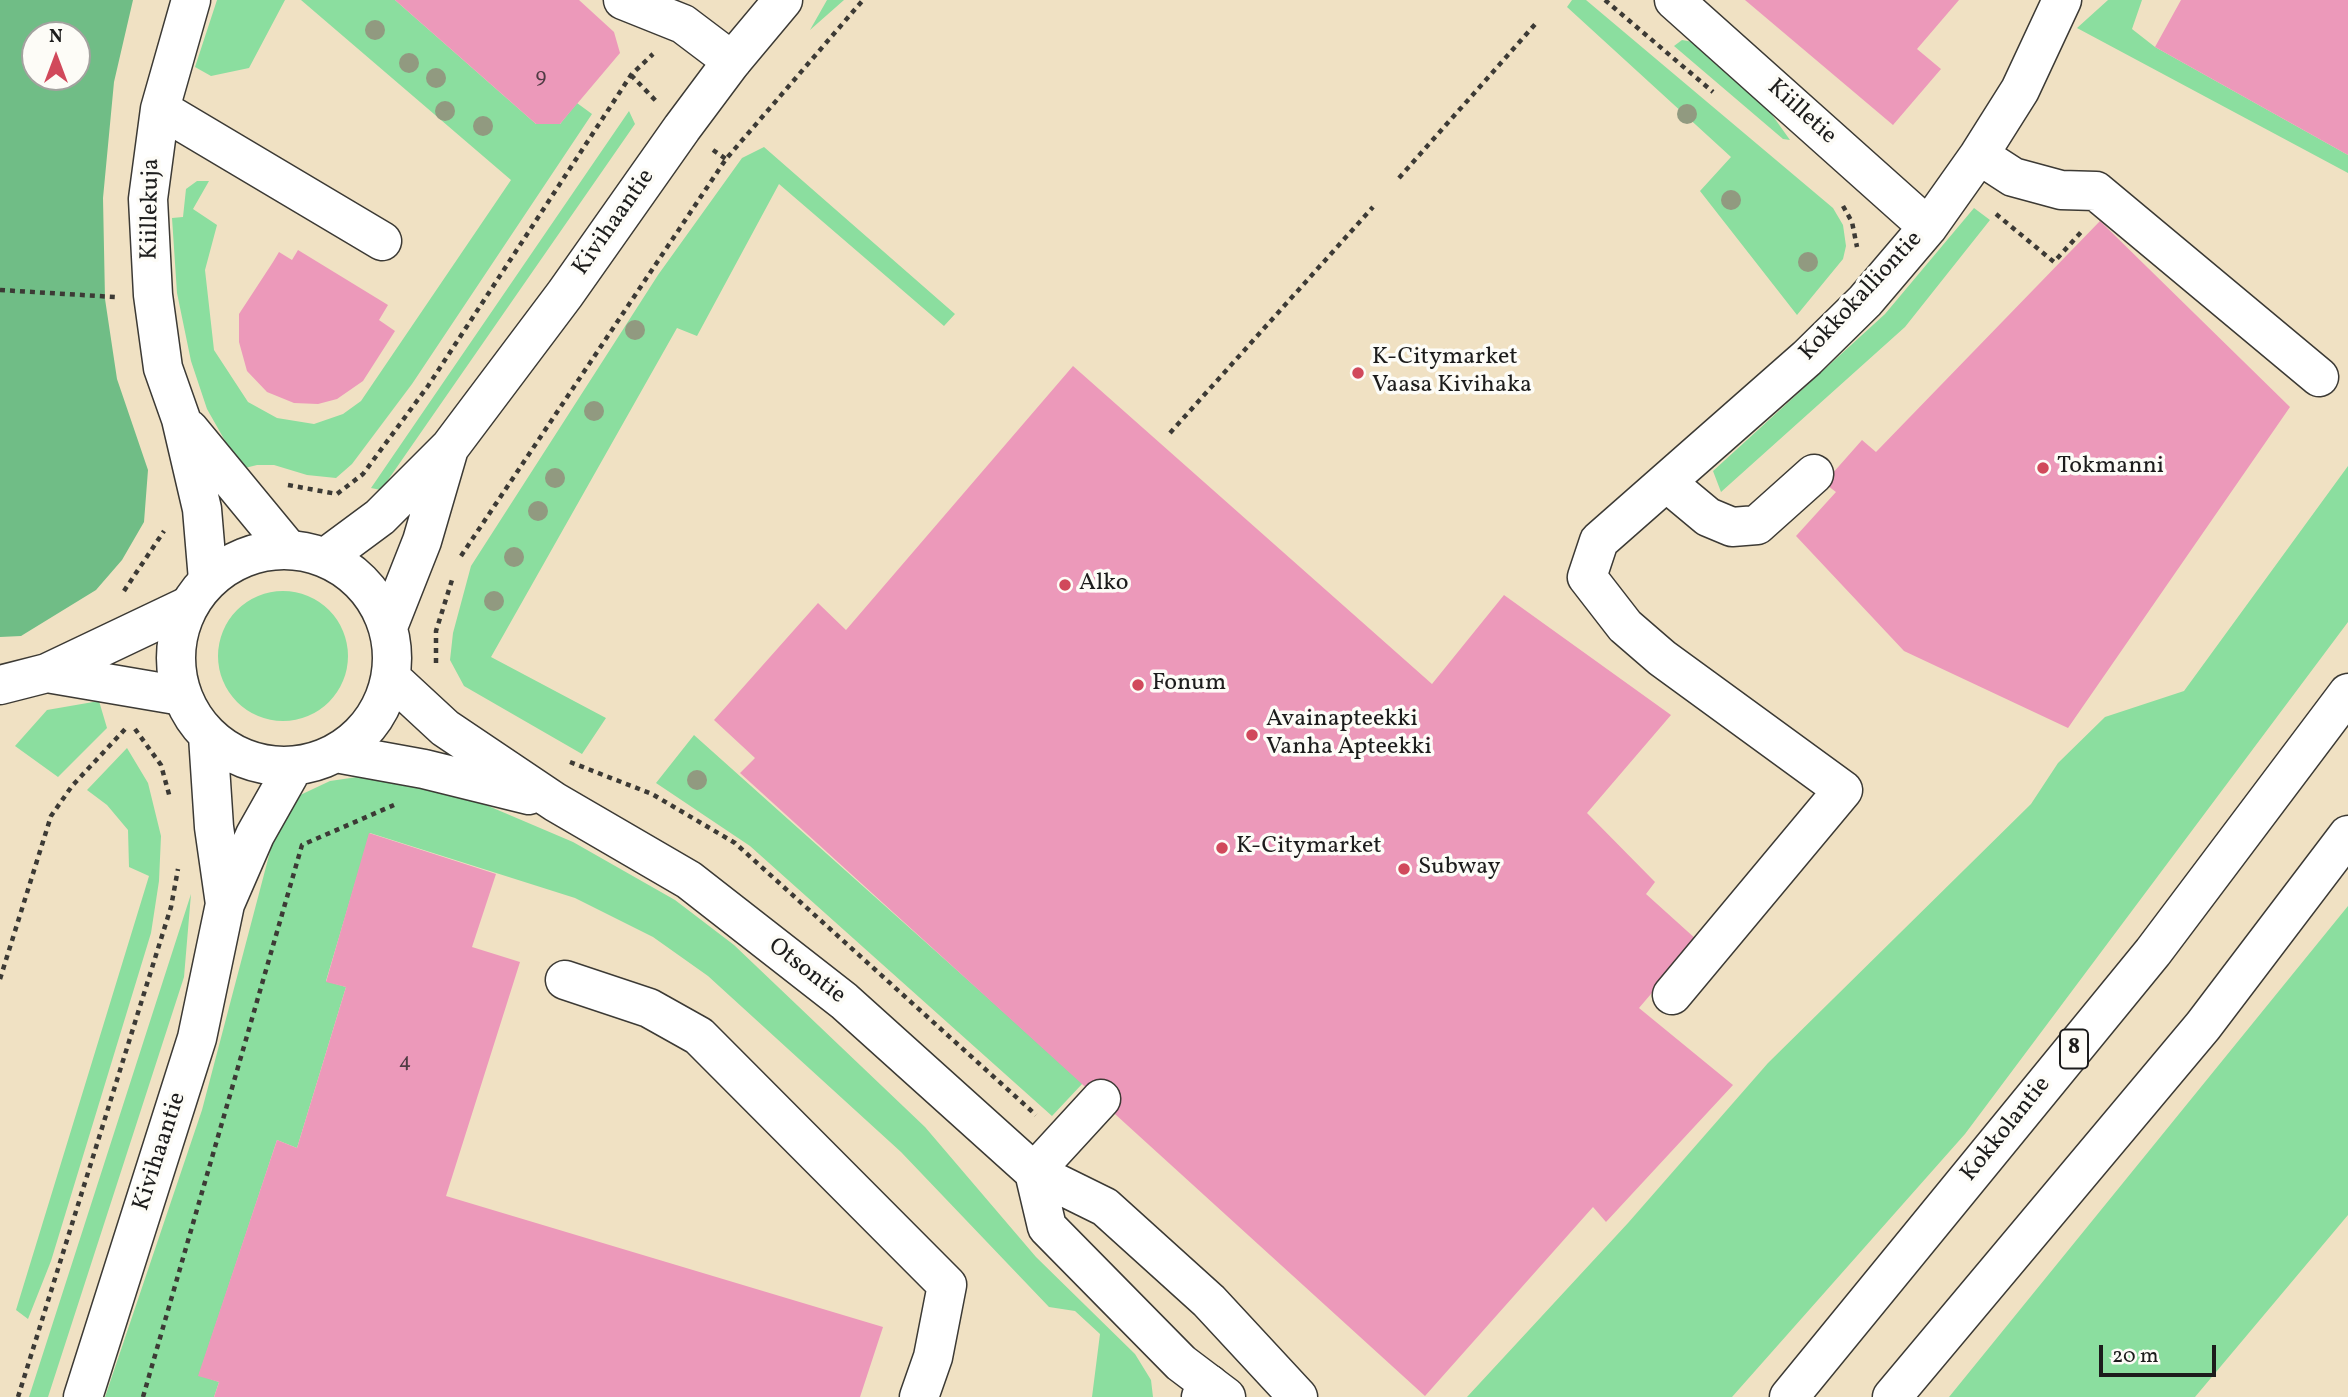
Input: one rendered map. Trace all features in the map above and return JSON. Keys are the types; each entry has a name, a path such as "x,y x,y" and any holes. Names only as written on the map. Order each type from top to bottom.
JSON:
{"main road":[{"name":"Kiillekuja","path":"191,0 160,108 148,198 153,295 163,368 181,419 202,509 198,593"},
{"path":"623,0 683,24 732,61"},
{"name":"Kivihaantie","path":"326,557 380,517 450,447 565,295 732,61 783,0"},
{"name":"Kiilletie","path":"1674,0 1928,227"},
{"name":"Kokkokalliontie","path":"1672,995 1843,790 1662,658 1625,626 1587,577 1599,541 1807,358 1865,301 1928,227 1979,155 2020,90 2062,0"},
{"path":"160,108 382,241"},
{"path":"1979,155 2013,177 2061,190 2096,191 2319,377"},
{"name":"Kiillekuja","path":"181,419 288,549"},
{"name":"Kivihaantie","path":"388,627 422,541 450,447"},
{"path":"1667,482 1707,517 1732,527 1757,525 1814,474"},
{"path":"0,685 47,673 111,641 198,593 245,556 288,549 326,557 354,574 375,598 388,627 393,652 391,678 380,708 361,734 336,753 294,766 263,764 233,754 208,736 192,717 182,696 175,666 177,635 198,593"},
{"path":"47,673 182,696"},
{"name":"Otsontie","path":"391,678 445,728 555,802 689,880 844,1001 1034,1172 1105,1207 1209,1301 1298,1397"},
{"name":"Kokkolantie","path":"1789,1397 2153,952 2348,693"},
{"name":"Kivihaantie","path":"208,736 214,827 225,904"},
{"name":"Otsontie","path":"336,753 425,769 555,802"},
{"name":"Kivihaantie","path":"83,1397 197,1038 225,904 255,835 294,766"},
{"path":"1892,1397 2203,1026 2348,835"},
{"path":"565,980 649,1008 699,1036 947,1285 933,1357 919,1397"},
{"path":"1101,1099 1034,1172 1047,1227 1212,1393 1247,1342"}],"path":[{"path":"458,560 726,159 863,0"},
{"path":"1605,0 1724,102"},
{"path":"1399,177 1538,21"},
{"path":"237,490 261,480 337,494 363,474 428,386 631,75 683,24"},
{"path":"1840,201 1852,222 1857,247 1855,256"},
{"path":"1170,433 1373,207"},
{"path":"0,290 123,298"},
{"path":"111,641 110,624 114,603 139,572 167,526 202,509"},
{"path":"115,683 120,714 131,723 160,765 172,805"},
{"path":"0,979 51,816 72,786 131,723"},
{"path":"143,1397 303,845 401,803 425,769"},
{"path":"18,1397 171,907 179,863"}],"green space":[{"path":"0,0 133,0 114,82 103,198 105,299 117,379 148,470 144,522 122,560 96,590 21,636 0,637"},
{"path":"217,0 285,0 249,68 211,76 195,67"},
{"path":"301,0 395,0 536,124 560,124 577,103 592,114 412,384 352,464 336,478 307,475 274,465 241,469 207,409 191,361 177,293 172,218 183,217 186,189 197,181 209,181 193,209 217,225 205,270 214,350 248,402 277,418 314,424 343,414 361,401 511,180"},
{"path":"827,0 844,0 810,30"},
{"path":"1572,0 1586,0 1833,208 1843,225 1846,246 1843,259 1797,315 1700,191 1731,157 1567,7"},
{"path":"2108,0 2142,0 2132,29 2155,47 2348,155 2348,173 2077,28"},
{"path":"1682,40 1693,42 1760,98 1790,140 1783,139 1674,46"},
{"path":"629,111 635,124 381,490 371,488"},
{"path":"764,147 955,314 944,326 779,184 697,336 677,328 491,657 606,718 582,754 464,686 450,660 453,633 471,566 658,275 742,158"},
{"path":"1974,208 1990,220 1905,327 1721,492 1713,471 1885,314"},
{"path":"2348,466 2348,622 1965,1134 1732,1397 1467,1397 1628,1223 1768,1063 2031,804 2058,763 2105,717 2184,691"},
{"path":"283,591 308,596 329,610 343,631 348,656 343,681 329,702 308,716 283,721 258,716 237,702 223,681 218,656 223,631 237,610 258,596"},
{"path":"99,701 107,728 58,777 15,746 47,710"},
{"path":"694,735 1083,1083 1052,1116 750,846 656,783"},
{"path":"127,748 148,783 161,836 159,881 151,933 51,1261 28,1319 16,1310 149,876 129,867 128,830 107,805 87,790"},
{"path":"364,776 404,780 479,802 573,842 675,900 734,945 925,1127 1036,1257 1135,1354 1151,1380 1153,1397 1092,1397 1100,1334 1075,1311 1049,1307 901,1152 708,976 653,937 575,898 370,833 326,981 346,987 297,1148 277,1140 199,1375 219,1382 214,1397 105,1397 202,1110 277,825 296,797 330,781"},
{"path":"191,894 184,977 48,1397 29,1397"},
{"path":"2348,906 2348,1215 2195,1397 1949,1397"}],"building":[{"path":"395,0 579,0 614,32 620,53 560,124 536,124"},
{"path":"1745,0 1959,0 1917,49 1941,69 1893,125"},
{"path":"2181,0 2348,0 2348,155 2155,47"},
{"name":"Tokmanni","path":"2100,221 2290,407 2068,728 1904,651 1796,536 1836,492 1824,483 1862,440 1876,452"},
{"path":"298,250 388,305 379,320 395,331 363,381 337,399 318,404 294,403 267,392 247,371 239,342 239,314 279,252 292,260"},
{"name":"K-Citymarket","path":"1073,366 1432,684 1504,595 1671,715 1587,813 1655,882 1646,894 1697,940 1639,1008 1733,1085 1606,1222 1593,1207 1425,1396 740,773 755,758 714,720 818,603 846,630"},
{"path":"369,833 496,874 472,947 520,962 446,1196 883,1327 860,1397 214,1397 219,1382 198,1376 277,1140 297,1148 346,987 326,982"}],"place":[{"name":"K-Citymarket Vaasa Kivihaka","path":"1358,373"},
{"name":"Tokmanni","path":"2043,468"},
{"name":"Alko","path":"1065,585"},
{"name":"Fonum","path":"1138,685"},
{"name":"Avainapteekki Vanha Apteekki","path":"1252,735"},
{"name":"K-Citymarket","path":"1222,848"},
{"name":"Subway","path":"1404,869"}]}
